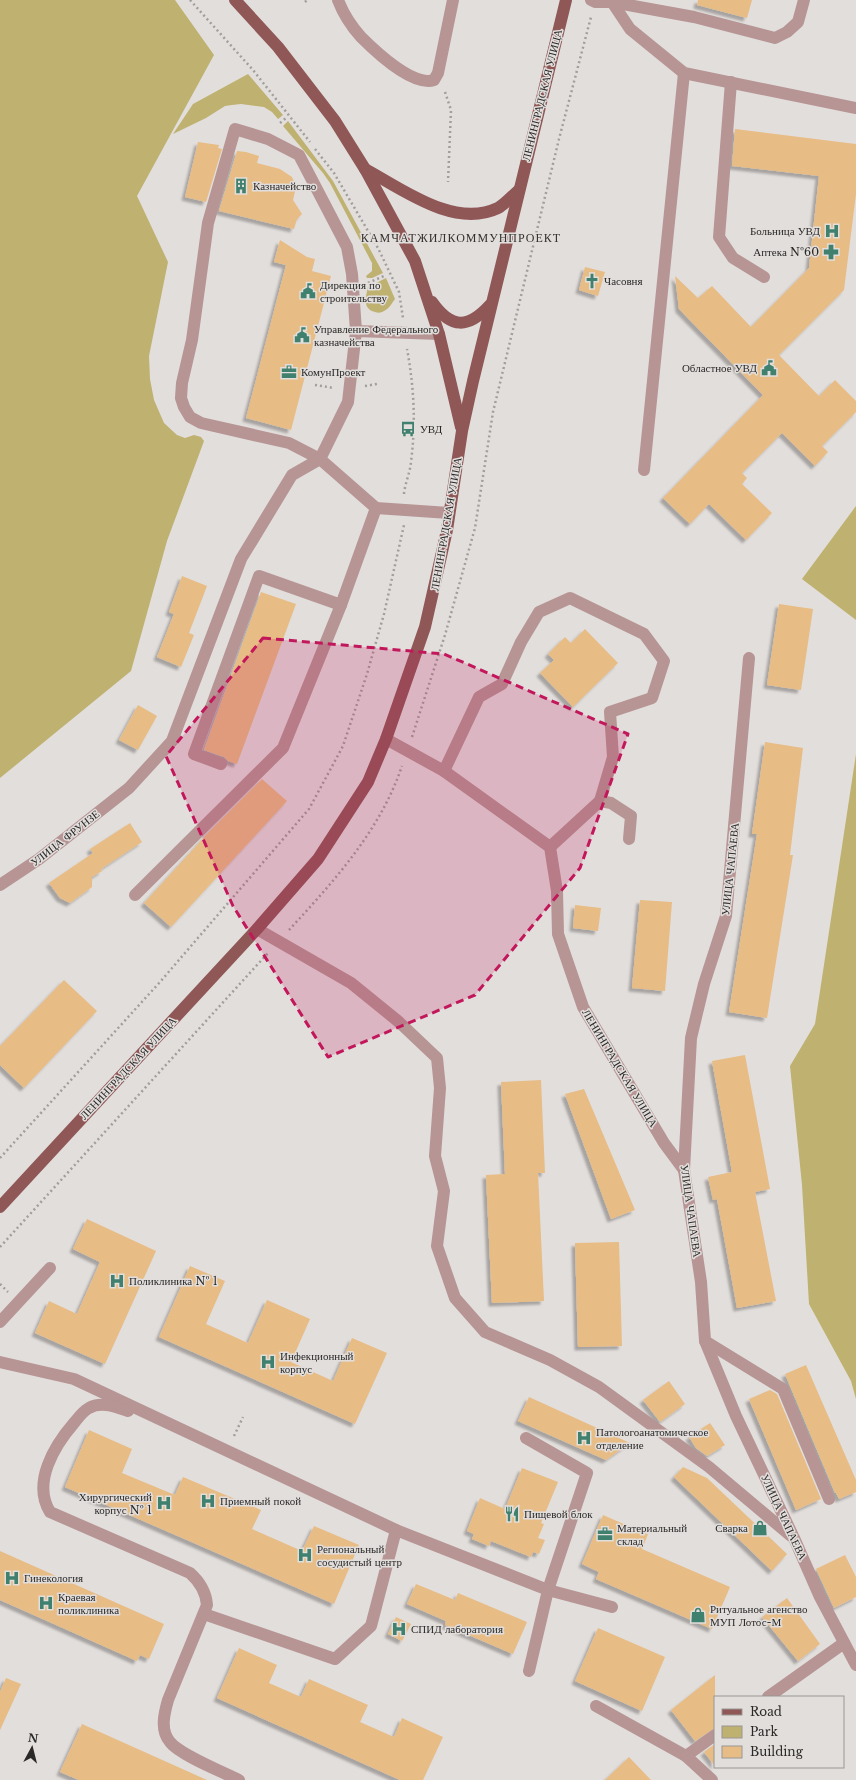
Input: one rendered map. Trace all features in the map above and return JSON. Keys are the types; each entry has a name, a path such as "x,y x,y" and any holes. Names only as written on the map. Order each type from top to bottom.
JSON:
{"main road":[{"path":"235,0 278,47 335,121 365,169 415,261 439,334 462,431"},
{"name":"ЛЕНИНГРАДСКАЯ УЛИЦА","path":"0,1207 257,929 318,859 368,782 386,739 425,627 450,513 462,431 491,304 566,0"},
{"path":"365,169 432,206 470,214 485,213 499,207 519,190"},
{"path":"427,296 439,312 453,322 460,323 467,323 473,320 482,314 491,304"}],"street":[{"path":"338,0 342,10 361,37 402,72 427,82 434,80 438,73 453,0"},
{"path":"593,1 612,2 694,17 775,38 788,32 798,22 804,0"},
{"path":"612,2 630,29 684,73 856,108"},
{"path":"644,470 684,73"},
{"path":"730,82 719,237 733,258 764,277"},
{"path":"320,459 348,402 356,331 352,274 346,247 299,155 268,139 235,129 208,223 192,340 182,383 181,398 190,417 201,423 288,443 320,459 376,508 450,513"},
{"path":"356,331 439,334"},
{"name":"УЛИЦА ФРУНЗЕ","path":"0,885 39,859 129,788 172,741 241,559 292,475 320,459"},
{"path":"135,895 283,748 341,605 376,508"},
{"path":"221,764 194,754 259,576 341,605"},
{"path":"386,739 444,771 550,847 600,801 613,757 610,712 652,698 664,661 644,634 570,598 539,612 521,642 502,684 479,697 444,771"},
{"name":"УЛИЦА ЧАПАЕВА","path":"749,658 726,916 704,984 691,1038 684,1170 701,1282 705,1341 736,1416 794,1538 820,1597 856,1665"},
{"path":"600,801 611,802 630,816 629,839"},
{"name":"ЛЕНИНГРАДСКАЯ УЛИЦА","path":"550,847 557,891 558,934 583,1007 664,1143 684,1170"},
{"path":"257,929 351,983 399,1022 437,1058 440,1088 435,1156 444,1191 437,1246 455,1298 485,1332 550,1360 599,1387 709,1466 794,1538"},
{"path":"0,1322 50,1268"},
{"path":"705,1341 783,1389 829,1499"},
{"path":"0,1362 74,1379 396,1530 548,1590 612,1606"},
{"path":"177,1427 110,1406 99,1405 89,1408 70,1427 56,1448 46,1471 43,1495 44,1503 50,1512 190,1573 196,1578 206,1596 207,1605 168,1700 164,1714 164,1728 170,1742 188,1756 239,1780"},
{"path":"526,1438 587,1473 548,1590 529,1671"},
{"path":"204,1614 335,1659 371,1626 396,1530"},
{"path":"769,1696 844,1643"},
{"path":"596,1706 686,1756 712,1780"},
{"path":"686,1756 714,1736"}],"path":[{"path":"0,1247 333,882 353,858 383,810 400,773 445,635 475,528 494,412 593,1"},
{"path":"438,73 451,110 448,182"},
{"path":"280,123 286,118"},
{"path":"368,283 384,276"},
{"path":"361,387 377,384"},
{"path":"315,385 340,389"},
{"path":"0,1158 90,1060 194,941"},
{"path":"234,1436 243,1417"}],"highlighted area":[{"path":"263,638 444,654 628,734 580,868 475,995 328,1057 233,906 166,756"}],"green space":[{"path":"0,0 175,0 214,55 137,196 168,262 149,356 150,379 154,400 164,423 177,435 185,438 194,435 201,437 204,441 167,541 131,671 0,778"},
{"path":"248,74 283,115 278,119 272,112 264,107 241,104 225,106 206,118 173,134 193,104"},
{"path":"288,121 333,181 383,273 372,278 367,278 366,276 372,271 372,263 330,183 283,126"},
{"path":"386,278 395,299 386,310 377,313 368,308 366,294 368,287"},
{"path":"856,506 856,620 802,579"},
{"path":"856,754 856,1399 851,1381 809,1304 802,1185 790,1066 815,1024"}],"building":[{"path":"698,0 752,0 747,18 697,5"},
{"path":"735,129 856,144 856,194 844,290 779,355 819,396 835,380 856,401 856,412 822,446 828,452 815,466 782,433 742,473 747,478 742,484 772,513 746,540 709,504 690,524 663,498 763,395 679,309 675,276 698,298 712,286 751,327 809,268 819,176 732,166"},
{"path":"198,142 219,145 218,148 222,149 206,202 185,197"},
{"name":"Казначейство","path":"237,151 259,156 257,163 280,169 292,177 296,187 293,200 302,214 297,219 294,229 219,211"},
{"path":"280,240 307,257 315,259 312,271 331,276 291,430 246,418 286,265 274,262"},
{"name":"Часовня","path":"585,267 605,272 598,296 579,290"},
{"path":"182,576 207,586 189,633 194,635 181,667 157,657 174,614 169,612"},
{"path":"261,592 296,604 237,764 228,761 224,757 204,750"},
{"path":"779,604 813,609 801,690 767,685"},
{"path":"585,629 618,663 573,707 540,673 554,660 548,654 565,637 571,643"},
{"path":"138,705 157,716 138,750 119,740"},
{"path":"765,742 803,748 790,855 793,855 767,1018 729,1012 757,834 752,834"},
{"path":"262,779 287,801 171,927 144,903 208,833"},
{"path":"130,823 142,842 101,869 102,871 92,877 92,887 70,903 60,898 49,883 93,853 90,849"},
{"path":"640,900 672,902 665,991 632,988"},
{"path":"575,905 601,908 598,931 573,928"},
{"path":"64,980 97,1011 24,1088 0,1065 0,1046"},
{"path":"745,1055 770,1189 755,1192 776,1301 737,1308 717,1199 713,1200 708,1177 732,1172 712,1061"},
{"path":"541,1080 545,1173 538,1173 544,1301 492,1303 486,1175 505,1174 501,1082"},
{"path":"584,1089 635,1210 611,1219 565,1094"},
{"name":"Поликлиника № 1","path":"87,1219 156,1251 105,1364 35,1333 49,1301 77,1314 100,1262 73,1249"},
{"path":"619,1242 622,1346 578,1347 575,1243"},
{"path":"190,1266 225,1281 206,1324 248,1343 267,1300 310,1319 291,1362 333,1381 352,1338 387,1353 355,1424 159,1337"},
{"path":"806,1365 856,1480 856,1492 839,1499 835,1493 785,1374"},
{"path":"669,1381 685,1404 660,1422 643,1400"},
{"path":"770,1390 777,1394 821,1499 796,1510 749,1399"},
{"path":"529,1397 630,1443 606,1460 518,1421"},
{"path":"710,1423 725,1445 707,1456 696,1448 689,1437"},
{"path":"89,1430 132,1449 122,1473 175,1495 183,1477 261,1510 252,1529 302,1551 314,1526 359,1545 334,1604 65,1487"},
{"path":"683,1467 707,1478 787,1554 772,1571 674,1477"},
{"path":"522,1468 558,1482 541,1523 544,1524 538,1538 545,1540 539,1554 533,1552 531,1557 491,1541 489,1546 472,1539 474,1534 467,1531 480,1498 505,1509"},
{"path":"603,1515 626,1525 623,1531 628,1526 648,1534 642,1549 730,1587 712,1629 596,1579 599,1572 582,1564"},
{"path":"0,1551 164,1624 149,1659 140,1655 137,1661 0,1600"},
{"path":"845,1555 856,1577 856,1597 834,1608 816,1569"},
{"path":"416,1584 455,1600 458,1593 527,1622 513,1654 445,1625 446,1621 407,1604"},
{"path":"787,1598 820,1644 798,1661 762,1617"},
{"path":"396,1617 411,1624 402,1641 388,1634"},
{"path":"598,1628 665,1657 642,1711 575,1681"},
{"path":"239,1648 277,1665 269,1683 301,1697 309,1679 368,1705 360,1722 394,1737 402,1718 443,1737 423,1780 400,1780 217,1698"},
{"path":"715,1675 714,1729 695,1741 671,1710"},
{"path":"6,1678 21,1684 0,1730 0,1692"},
{"path":"82,1724 207,1780 79,1780 60,1772"},
{"path":"714,1745 714,1765 704,1752"},
{"path":"629,1757 651,1780 605,1780"}],"place":[{"name":"Казначейство","path":"241,186"},
{"name":"Больница УВД","path":"832,231"},
{"name":"Аптека №60","path":"831,252"},
{"name":"Часовня","path":"592,281"},
{"name":"Дирекция по строительству","path":"308,291"},
{"name":"Управление Федерального казначейства","path":"302,335"},
{"name":"Областное УВД","path":"769,368"},
{"name":"КомунПроект","path":"289,372"},
{"name":"УВД","path":"408,429"},
{"name":"Поликлиника № 1","path":"117,1281"},
{"name":"Инфекционный корпус","path":"268,1362"},
{"name":"Патологоанатомическое отделение","path":"584,1438"},
{"name":"Приемный покой","path":"208,1501"},
{"name":"Хирургический корпус № 1","path":"164,1503"},
{"name":"Пищевой блок","path":"512,1514"},
{"name":"Сварка","path":"760,1528"},
{"name":"Материальный склад","path":"605,1534"},
{"name":"Региональный сосудистый центр","path":"305,1555"},
{"name":"Гинекология","path":"12,1578"},
{"name":"Краевая поликлиника","path":"46,1603"},
{"name":"Ритуальное агенство МУП Лотос-М","path":"698,1615"},
{"name":"СПИД лаборатория","path":"399,1629"}],"district":[{"name":"КАМЧАТЖИЛКОММУНПРОЕКТ","path":"461,237"}]}
